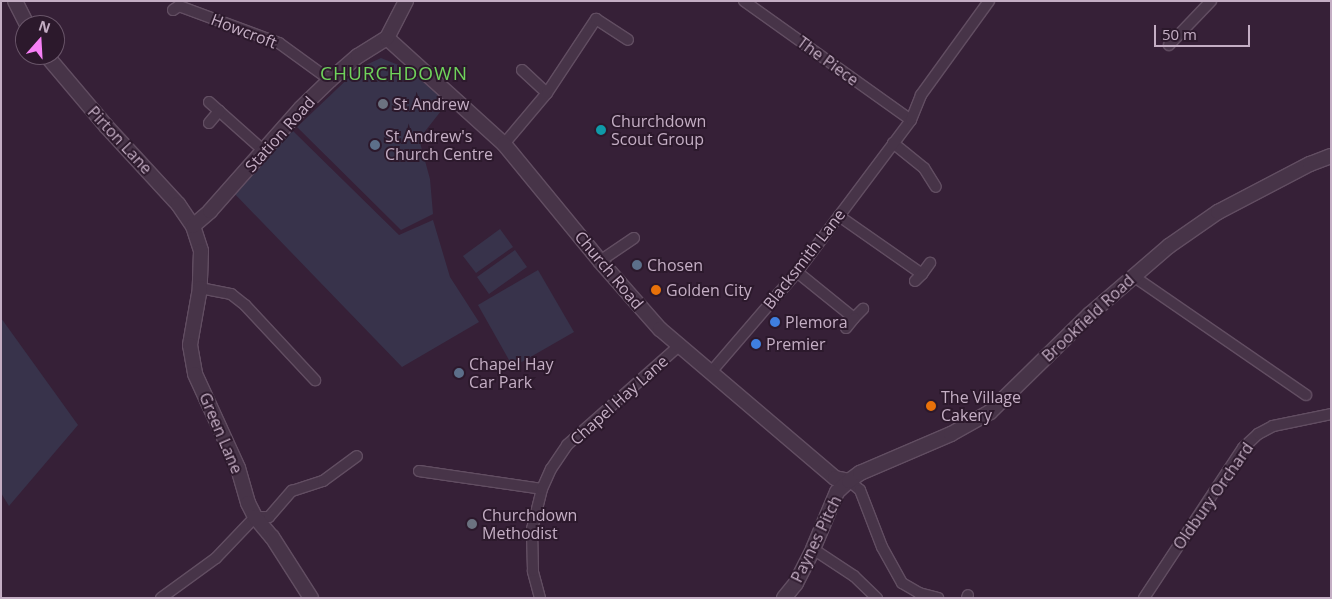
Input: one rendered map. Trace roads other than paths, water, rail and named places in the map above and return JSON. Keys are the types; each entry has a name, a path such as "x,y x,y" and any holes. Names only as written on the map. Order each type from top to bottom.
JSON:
{"street":[{"path":"387,38 406,1"},
{"name":"The Piece","path":"744,1 911,120"},
{"name":"Blacksmith Lane","path":"711,372 798,272 911,120 921,95 989,1"},
{"path":"1169,45 1211,1"},
{"path":"17,2 23,15"},
{"name":"Howcroft","path":"178,6 279,43 330,80"},
{"path":"504,144 547,93 596,19 628,40"},
{"name":"Station Road","path":"193,226 210,211 301,108 358,56 387,38"},
{"name":"Church Road","path":"387,38 504,144 600,261 654,323 835,478 849,481"},
{"name":"Pirton Lane","path":"54,65 93,112 178,204 193,226"},
{"path":"522,70 547,93"},
{"path":"209,102 264,151"},
{"path":"209,123 219,111"},
{"path":"893,143 924,168 936,187"},
{"name":"Brookfield Road","path":"849,481 860,473 952,434 990,412 1089,315 1169,246 1218,212 1310,164 1331,156"},
{"path":"839,216 919,277 930,263"},
{"name":"Green Lane","path":"193,226 201,251 200,288 190,345 195,374 238,468 248,504 255,517 272,537 311,598"},
{"path":"600,261 634,238"},
{"path":"798,272 854,318"},
{"path":"1132,276 1306,395"},
{"path":"200,288 231,294 245,305 315,380"},
{"path":"846,328 862,309"},
{"name":"Chapel Hay Lane","path":"540,598 533,571 532,529 542,489 551,469 567,445 679,346"},
{"name":"Oldbury Orchard","path":"1144,598 1248,443 1258,434 1273,426 1331,414"},
{"path":"161,598 216,558 255,517 269,517 292,492 323,480 357,456"},
{"path":"418,471 542,489"},
{"path":"849,481 860,490 882,547 902,583 919,593 938,598"},
{"name":"Paynes Pitch","path":"784,598 796,583 813,549 837,492 849,481"},
{"path":"813,549 854,576 877,598"}],"place":[{"name":"St Andrew","path":"383,104"},
{"name":"Churchdown Scout Group","path":"601,130"},
{"name":"St Andrew's Church Centre","path":"375,145"},
{"name":"Chosen","path":"637,265"},
{"name":"Golden City","path":"656,290"},
{"name":"Plemora","path":"775,322"},
{"name":"Premier","path":"756,344"},
{"name":"Chapel Hay Car Park","path":"459,373"},
{"name":"The Village Cakery","path":"931,406"},
{"name":"Churchdown Methodist","path":"472,524"}],"district":[{"name":"CHURCHDOWN","path":"394,74"}]}
